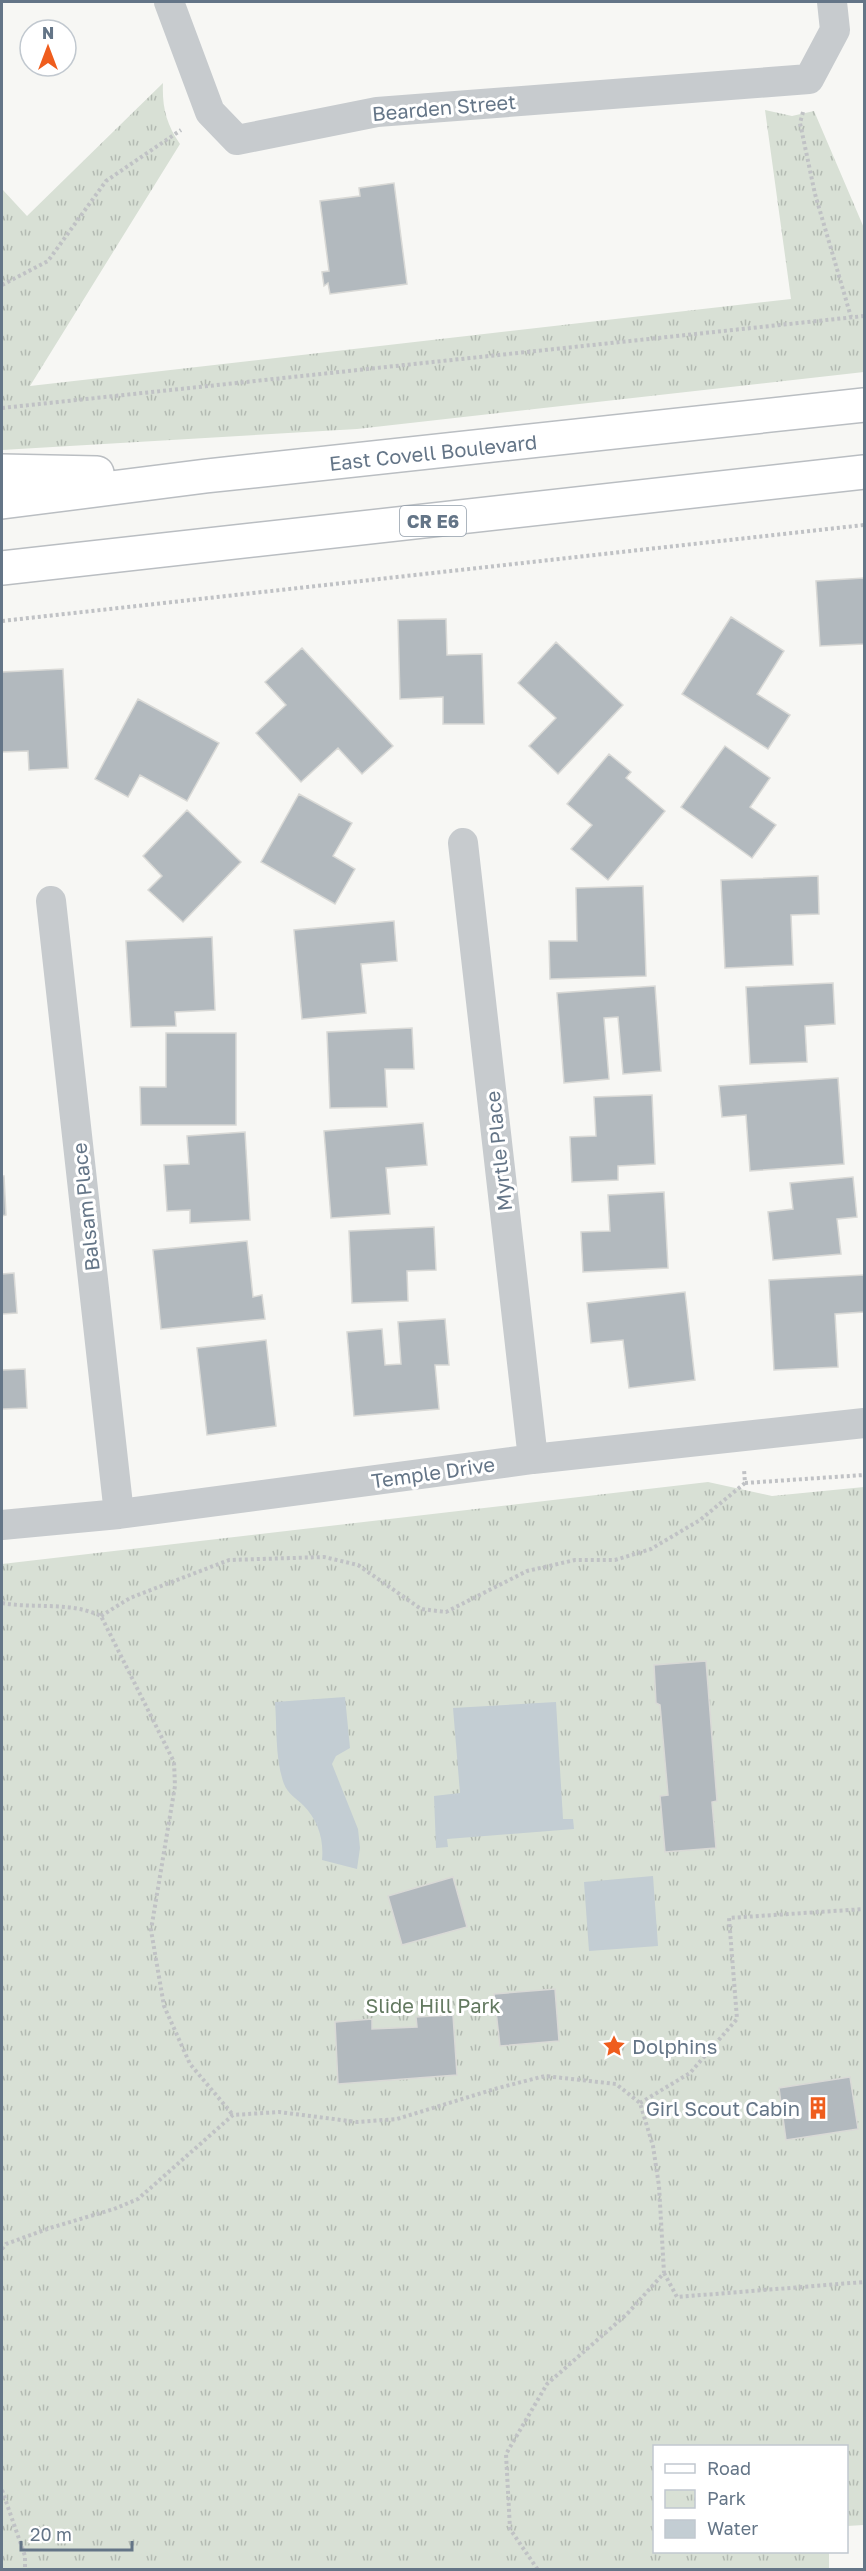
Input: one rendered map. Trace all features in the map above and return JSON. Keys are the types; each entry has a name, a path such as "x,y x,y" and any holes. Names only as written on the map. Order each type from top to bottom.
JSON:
{"main road":[{"name":"East Covell Boulevard","path":"2,502 206,476 864,405"},
{"path":"2,471 206,476"},
{"name":"CR E6","path":"2,568 864,472"}],"street":[{"name":"Bearden Street","path":"169,2 210,112 237,140 377,112 809,79"},
{"path":"809,79 835,30 832,2"},
{"name":"Myrtle Place","path":"463,843 533,1459"},
{"name":"Balsam Place","path":"51,901 119,1514"},
{"name":"Temple Drive","path":"2,1525 119,1514 533,1459 864,1423"}],"path":[{"path":"809,79 800,123 815,194 851,318"},
{"path":"2,285 48,261 106,181 137,158 210,112"},
{"path":"2,408 864,316"},
{"path":"2,621 864,525"},
{"path":"742,1438 745,1483"},
{"path":"101,1616 130,1598 230,1560 324,1557 358,1565 422,1609 446,1612 527,1571 575,1560 615,1560 651,1549 700,1520 745,1483 864,1475"},
{"path":"2,1603 23,1607 85,1608 101,1616 174,1762 175,1786 151,1930 164,2006 190,2064 233,2115"},
{"path":"640,2103 690,2073 737,2019 729,1918 864,1910"},
{"path":"2,2249 6,2244 138,2199 233,2115 279,2112 357,2122 397,2120 478,2093 544,2076 616,2084 640,2103 653,2146 659,2186 664,2272 677,2297 864,2282"},
{"path":"2,2238 6,2244"},
{"path":"538,2570 510,2529 506,2454 548,2384 627,2314 664,2272"},
{"path":"2,2490 25,2556 25,2570"}],"green space":[{"path":"163,83 166,115 180,144 30,386 791,299 765,110 792,116 814,111 864,228 864,372 357,429 2,450 2,189 27,216"},
{"name":"Slide Hill Park","path":"708,1482 772,1496 864,1487 864,2525 848,2526 848,2445 653,2445 653,2553 829,2553 829,2569 2,2569 2,1564"}],"water":[{"path":"345,1697 350,1748 336,1756 332,1764 358,1829 360,1848 357,1869 322,1860 321,1837 316,1823 284,1784 277,1743 275,1702"},
{"path":"556,1702 563,1819 573,1819 574,1829 447,1839 448,1847 436,1848 434,1796 460,1793 453,1708"},
{"path":"653,1876 658,1946 589,1951 584,1882"}],"building":[{"path":"394,183 407,284 330,294 328,283 324,286 322,272 329,271 320,201 360,196 359,188"},
{"path":"864,578 864,644 820,646 816,581"},
{"path":"731,617 784,651 757,694 790,715 768,749 682,694"},
{"path":"446,619 447,655 482,654 484,724 443,724 443,697 400,699 398,620"},
{"path":"556,642 623,705 558,774 529,746 556,718 518,683"},
{"path":"302,648 393,746 362,774 338,748 301,782 256,733 286,705 265,682"},
{"path":"63,669 68,768 29,770 28,751 2,752 2,672"},
{"path":"138,699 219,743 187,801 140,775 128,797 95,779"},
{"path":"725,746 770,778 750,807 776,825 752,858 681,807"},
{"path":"609,754 631,772 626,778 665,811 608,880 571,849 592,825 567,804"},
{"path":"299,794 352,823 333,856 355,869 335,904 261,862"},
{"path":"187,810 241,862 183,922 148,890 162,876 143,856"},
{"path":"818,876 819,914 791,915 793,965 725,968 721,880"},
{"path":"643,886 646,976 550,979 549,941 577,941 576,888"},
{"path":"394,921 397,961 361,964 366,1013 302,1019 294,930"},
{"path":"212,937 215,1010 175,1012 176,1026 131,1027 126,941"},
{"path":"833,983 835,1024 805,1026 807,1062 750,1064 746,987"},
{"path":"655,986 661,1071 623,1074 618,1017 604,1018 609,1079 564,1083 557,993"},
{"path":"412,1028 414,1069 385,1069 387,1107 330,1108 327,1032"},
{"path":"166,1033 236,1033 236,1125 141,1125 140,1087 166,1087"},
{"path":"838,1078 844,1164 750,1171 746,1115 722,1117 719,1086"},
{"path":"652,1095 655,1164 618,1166 618,1180 572,1182 570,1137 596,1136 594,1097"},
{"path":"423,1123 427,1165 386,1168 390,1214 331,1218 324,1131"},
{"path":"245,1132 250,1220 190,1223 190,1210 167,1211 164,1165 189,1164 187,1136"},
{"path":"2,1176 4,1176 6,1215 2,1216"},
{"path":"853,1177 857,1217 837,1219 841,1254 773,1260 768,1212 793,1209 790,1183"},
{"path":"664,1192 668,1268 583,1272 581,1232 610,1231 608,1195"},
{"path":"434,1227 436,1270 407,1271 408,1301 352,1303 349,1231"},
{"path":"247,1241 253,1297 262,1295 265,1319 161,1329 153,1250"},
{"path":"14,1273 17,1313 2,1314 2,1274"},
{"path":"864,1275 864,1312 835,1314 838,1367 774,1370 769,1280"},
{"path":"685,1292 695,1380 629,1388 623,1340 591,1343 587,1303"},
{"path":"445,1319 449,1365 435,1365 439,1409 354,1416 347,1332 382,1329 385,1365 401,1364 398,1322"},
{"path":"266,1340 276,1426 207,1435 197,1348"},
{"path":"25,1369 27,1408 2,1409 2,1370"},
{"path":"706,1661 717,1801 712,1802 716,1848 665,1852 660,1796 668,1795 660,1705 656,1703 654,1665"},
{"path":"453,1877 467,1927 402,1945 388,1896"},
{"path":"555,1989 559,2041 500,2046 494,1994"},
{"path":"453,2015 457,2075 338,2084 335,2022 372,2019 372,2029 417,2027 416,2017"},
{"name":"Girl Scout Cabin","path":"850,2077 858,2129 786,2140 779,2088"}],"place":[{"name":"Dolphins","path":"614,2046"},
{"name":"Girl Scout Cabin","path":"818,2108"}]}
